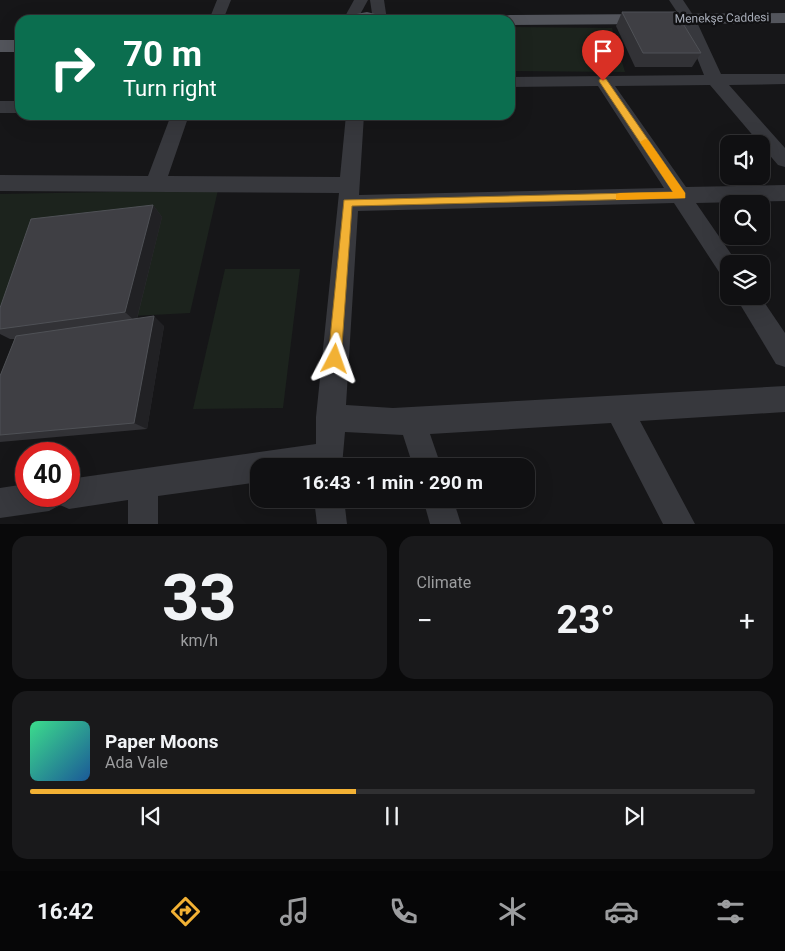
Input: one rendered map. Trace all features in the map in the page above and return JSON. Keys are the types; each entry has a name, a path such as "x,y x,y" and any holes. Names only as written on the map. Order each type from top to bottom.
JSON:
{"main road":[{"name":"Menekşe Caddesi","path":"515,20 785,18"},
{"path":"0,38 15,38"},
{"path":"0,46 15,46"}],"street":[{"path":"218,15 224,0"},
{"path":"355,15 361,0"},
{"path":"377,0 378,15"},
{"path":"676,0 688,18 715,80 785,160"},
{"path":"515,82 785,79"},
{"path":"603,81 720,255"},
{"path":"0,107 15,107"},
{"path":"155,184 178,120"},
{"path":"328,458 355,120"},
{"path":"0,183 155,184 348,194 681,196 785,193"},
{"path":"753,305 785,355"},
{"path":"330,417 393,422 785,399"},
{"path":"618,409 680,524"},
{"path":"412,421 424,458"},
{"path":"80,492 250,468"},
{"path":"143,483 143,524"},
{"path":"0,503 15,501"},
{"path":"330,508 332,524"},
{"path":"441,508 446,524"}],"shaded area":[{"path":"515,27 612,28 625,72 515,71"},
{"path":"218,190 190,313 0,323 0,194"},
{"path":"225,269 300,269 283,408 193,409"}],"building":[{"path":"622,12 676,12 701,53 643,53"},
{"path":"153,205 125,312 0,329 0,308 31,219"},
{"path":"154,316 134,423 0,435 0,376 16,336"}],"slow traffic":[{"path":"620,197 681,196 645,142"}],"route":[{"path":"335,359 347,202 681,196 603,81"}]}
